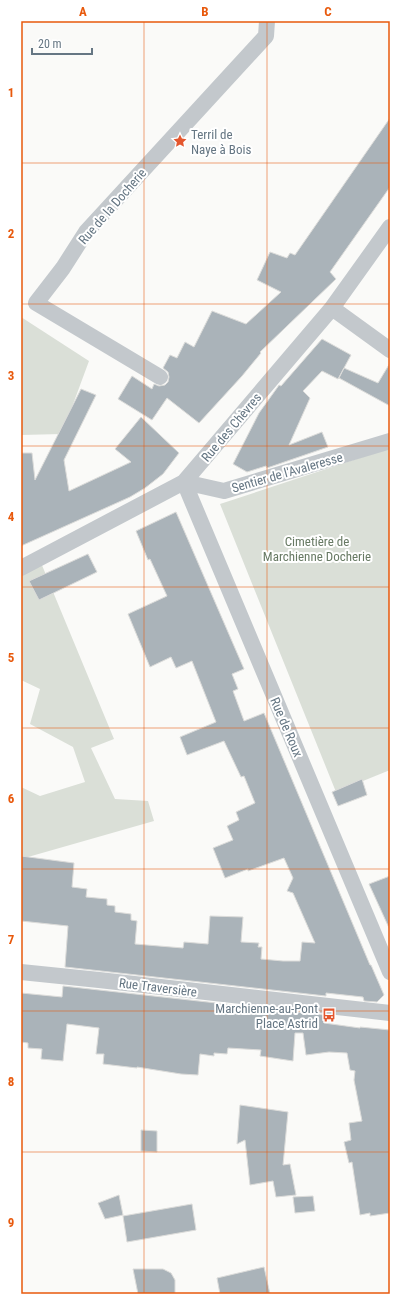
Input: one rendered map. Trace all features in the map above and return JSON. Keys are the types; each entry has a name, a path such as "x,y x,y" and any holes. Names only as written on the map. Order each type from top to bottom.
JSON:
{"street":[{"name":"Rue de la Docherie","path":"160,377 36,302 63,268 86,232 266,36 267,21"},
{"name":"Rue des Chèvres","path":"21,568 184,482 332,308 390,227"},
{"path":"332,308 390,350"},
{"name":"Sentier de l'Avaleresse","path":"184,482 224,490 390,441"},
{"name":"Rue de Roux","path":"184,482 390,972"},
{"name":"Rue Traversière","path":"21,972 390,1013"}],"green space":[{"path":"21,317 89,361 62,434 21,435"},
{"name":"Cimetière de Marchienne Docherie","path":"390,448 390,770 336,792 220,504"},
{"path":"39,558 114,739 91,748 115,799 148,801 154,821 21,859 21,787 40,796 85,782 73,747 30,724 40,689 21,680 21,574"}],"building":[{"path":"390,118 390,187 330,272 336,279 260,352 261,353 242,376 199,423 167,398 152,420 118,399 132,376 152,389 154,384 159,386 165,385 168,382 169,377 168,372 163,368 170,355 177,358 185,342 194,347 212,311 246,324 281,292 257,280 270,252 287,258 290,253 295,255"},
{"path":"322,339 351,355 338,379 322,371 303,391 310,398 289,445 322,432 328,447 267,468 266,466 247,472 233,464 259,413 279,385 281,386"},
{"path":"390,363 390,406 339,378 344,368 378,383"},
{"path":"81,389 96,395 64,460 69,491 131,462 115,449 141,417 179,453 163,474 130,497 21,546 21,453 32,453 35,480"},
{"path":"176,512 244,669 232,674 238,689 233,691 244,721 264,713 384,995 377,1002 364,1001 363,997 326,993 326,996 65,967 68,926 21,921 21,856 74,863 72,887 87,889 86,897 107,899 107,905 115,906 115,912 131,914 131,920 137,921 135,944 183,948 184,942 208,944 210,916 243,917 241,942 259,943 258,947 262,947 261,959 300,961 302,942 315,943 293,893 287,891 293,878 284,858 225,878 213,848 233,840 227,826 239,820 236,812 255,803 244,776 241,777 224,741 187,755 180,737 216,722 192,661 176,668 171,657 150,667 128,614 167,596 150,559 148,560 136,531"},
{"path":"88,554 97,572 39,600 29,581"},
{"path":"362,779 367,795 338,806 332,792"},
{"path":"390,876 390,930 369,884"},
{"path":"63,986 325,1015 324,1023 390,1030 390,1213 370,1216 370,1213 360,1215 352,1162 349,1163 344,1142 351,1140 349,1123 362,1121 354,1080 355,1071 350,1070 347,1053 329,1052 306,1055 303,1033 295,1033 293,1061 260,1056 261,1050 228,1048 227,1054 214,1053 214,1056 200,1054 198,1075 181,1074 137,1067 103,1064 104,1054 96,1054 99,1028 67,1024 63,1061 41,1059 42,1049 28,1048 28,1043 21,1042 21,993 62,997"},
{"path":"240,1105 288,1112 283,1165 290,1164 296,1195 276,1197 273,1181 250,1185 245,1140 237,1144"},
{"path":"141,1130 157,1131 157,1152 141,1151"},
{"path":"119,1195 123,1215 105,1219 98,1203"},
{"path":"313,1196 315,1211 295,1213 293,1197"},
{"path":"192,1204 196,1230 127,1242 123,1216"},
{"path":"264,1267 270,1294 220,1294 217,1278"},
{"path":"133,1269 163,1269 171,1273 175,1280 175,1294 138,1294"}],"place":[{"name":"Terril de Naye à Bois","path":"180,141"},
{"name":"Marchienne-au-Pont Place Astrid","path":"329,1015"}]}
